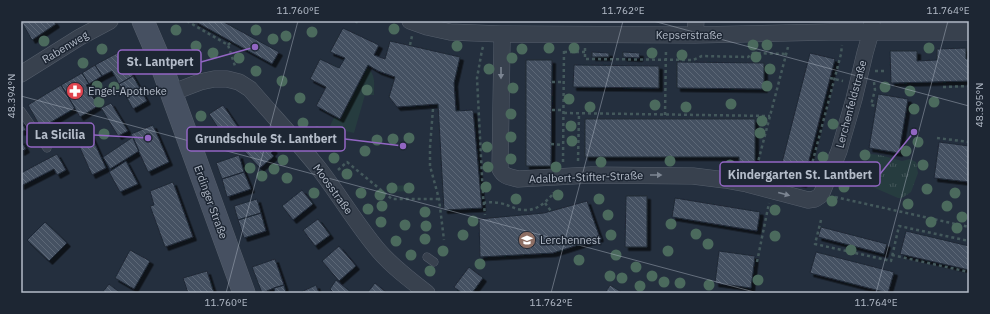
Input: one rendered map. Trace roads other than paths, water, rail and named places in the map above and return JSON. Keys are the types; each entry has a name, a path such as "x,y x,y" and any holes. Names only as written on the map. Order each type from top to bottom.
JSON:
{"street":[{"name":"Rabenweg","path":"21,74 80,37 110,21"},
{"name":"Erdinger Straße","path":"143,21 158,56 244,293"},
{"name":"Kepserstraße","path":"410,21 427,27 450,32 501,34 696,28 830,32 872,27 969,32"},
{"name":"Lerchenfeldstraße","path":"814,197 839,151 872,27"},
{"name":"Adalbert-Stifter-Straße","path":"501,34 500,169 502,173 507,176 518,179 570,176 693,176 725,180 764,192 814,197"},
{"name":"Moosstraße","path":"171,93 214,78 239,82 250,89 319,169 379,251 401,273 427,293"}],"lane":[{"path":"21,111 47,148"}],"place":[{"name":"St. Lantpert","path":"255,47"},
{"name":"Engel-Apotheke","path":"75,91"},
{"name":"Kindergarten St. Lantbert","path":"914,132"},
{"name":"La Sicilia","path":"148,138"},
{"name":"Grundschule St. Lantbert","path":"403,146"},
{"name":"Lerchennest","path":"527,240"}]}
